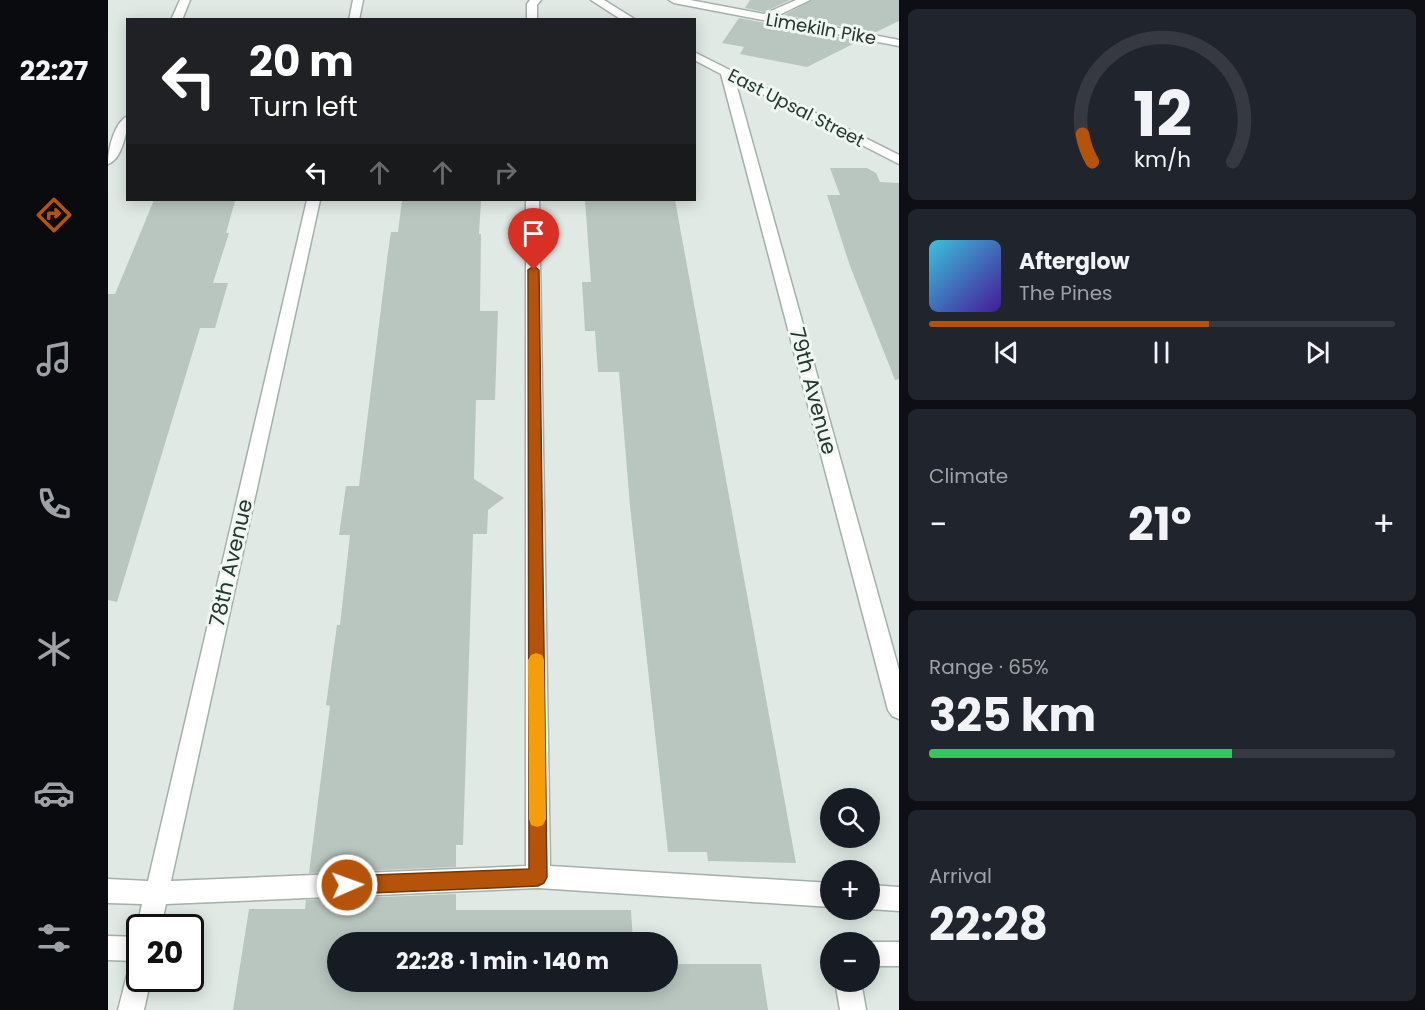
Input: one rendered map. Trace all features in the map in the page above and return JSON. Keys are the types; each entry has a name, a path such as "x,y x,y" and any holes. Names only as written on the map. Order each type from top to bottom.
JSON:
{"street":[{"path":"177,18 185,0"},
{"path":"354,18 358,0"},
{"path":"532,18 532,4 536,0"},
{"path":"596,0 627,18"},
{"name":"Limekiln Pike","path":"674,0 898,43"},
{"path":"726,0 759,17 805,0"},
{"path":"702,18 718,10"},
{"name":"East Upsal Street","path":"696,56 898,160"},
{"name":"79th Avenue","path":"727,73 898,710"},
{"path":"108,160 126,124"},
{"name":"78th Avenue","path":"152,914 313,201"},
{"path":"533,201 538,877"},
{"path":"108,891 157,893 538,877 820,894"},
{"path":"880,898 898,899"},
{"path":"108,948 126,949"},
{"path":"880,954 898,954"},
{"path":"131,1010 135,992"},
{"path":"850,992 854,1010"}],"building":[{"path":"750,0 790,0 764,12 745,8"},
{"path":"812,0 899,0 899,21 874,33 784,15"},
{"path":"739,18 859,41 807,67 740,54 744,47 722,43"},
{"path":"830,168 867,168 876,173 880,182 899,183 899,379 895,380 850,266 827,195 840,195"},
{"path":"154,201 235,201 226,233 229,233 213,283 228,283 215,328 200,328 117,602 108,600 108,294 115,294"},
{"path":"402,201 481,201 480,311 498,311 495,400 476,400 474,479 504,498 488,510 487,534 473,534 463,845 456,845 456,867 309,873 330,706 326,705 337,625 340,625 350,535 339,535 346,486 359,486 391,232 398,232"},
{"path":"585,201 675,201 796,863 708,861 707,852 668,852 630,506 619,372 598,372 595,331 585,331 582,282 591,282"},
{"path":"456,894 456,910 631,910 632,932 327,932 327,992 678,992 678,964 761,964 768,1010 233,1010 249,909 305,909 306,900"}],"slow traffic":[{"path":"536,660 537,819"}],"route":[{"path":"347,885 538,877 534,270"}]}
